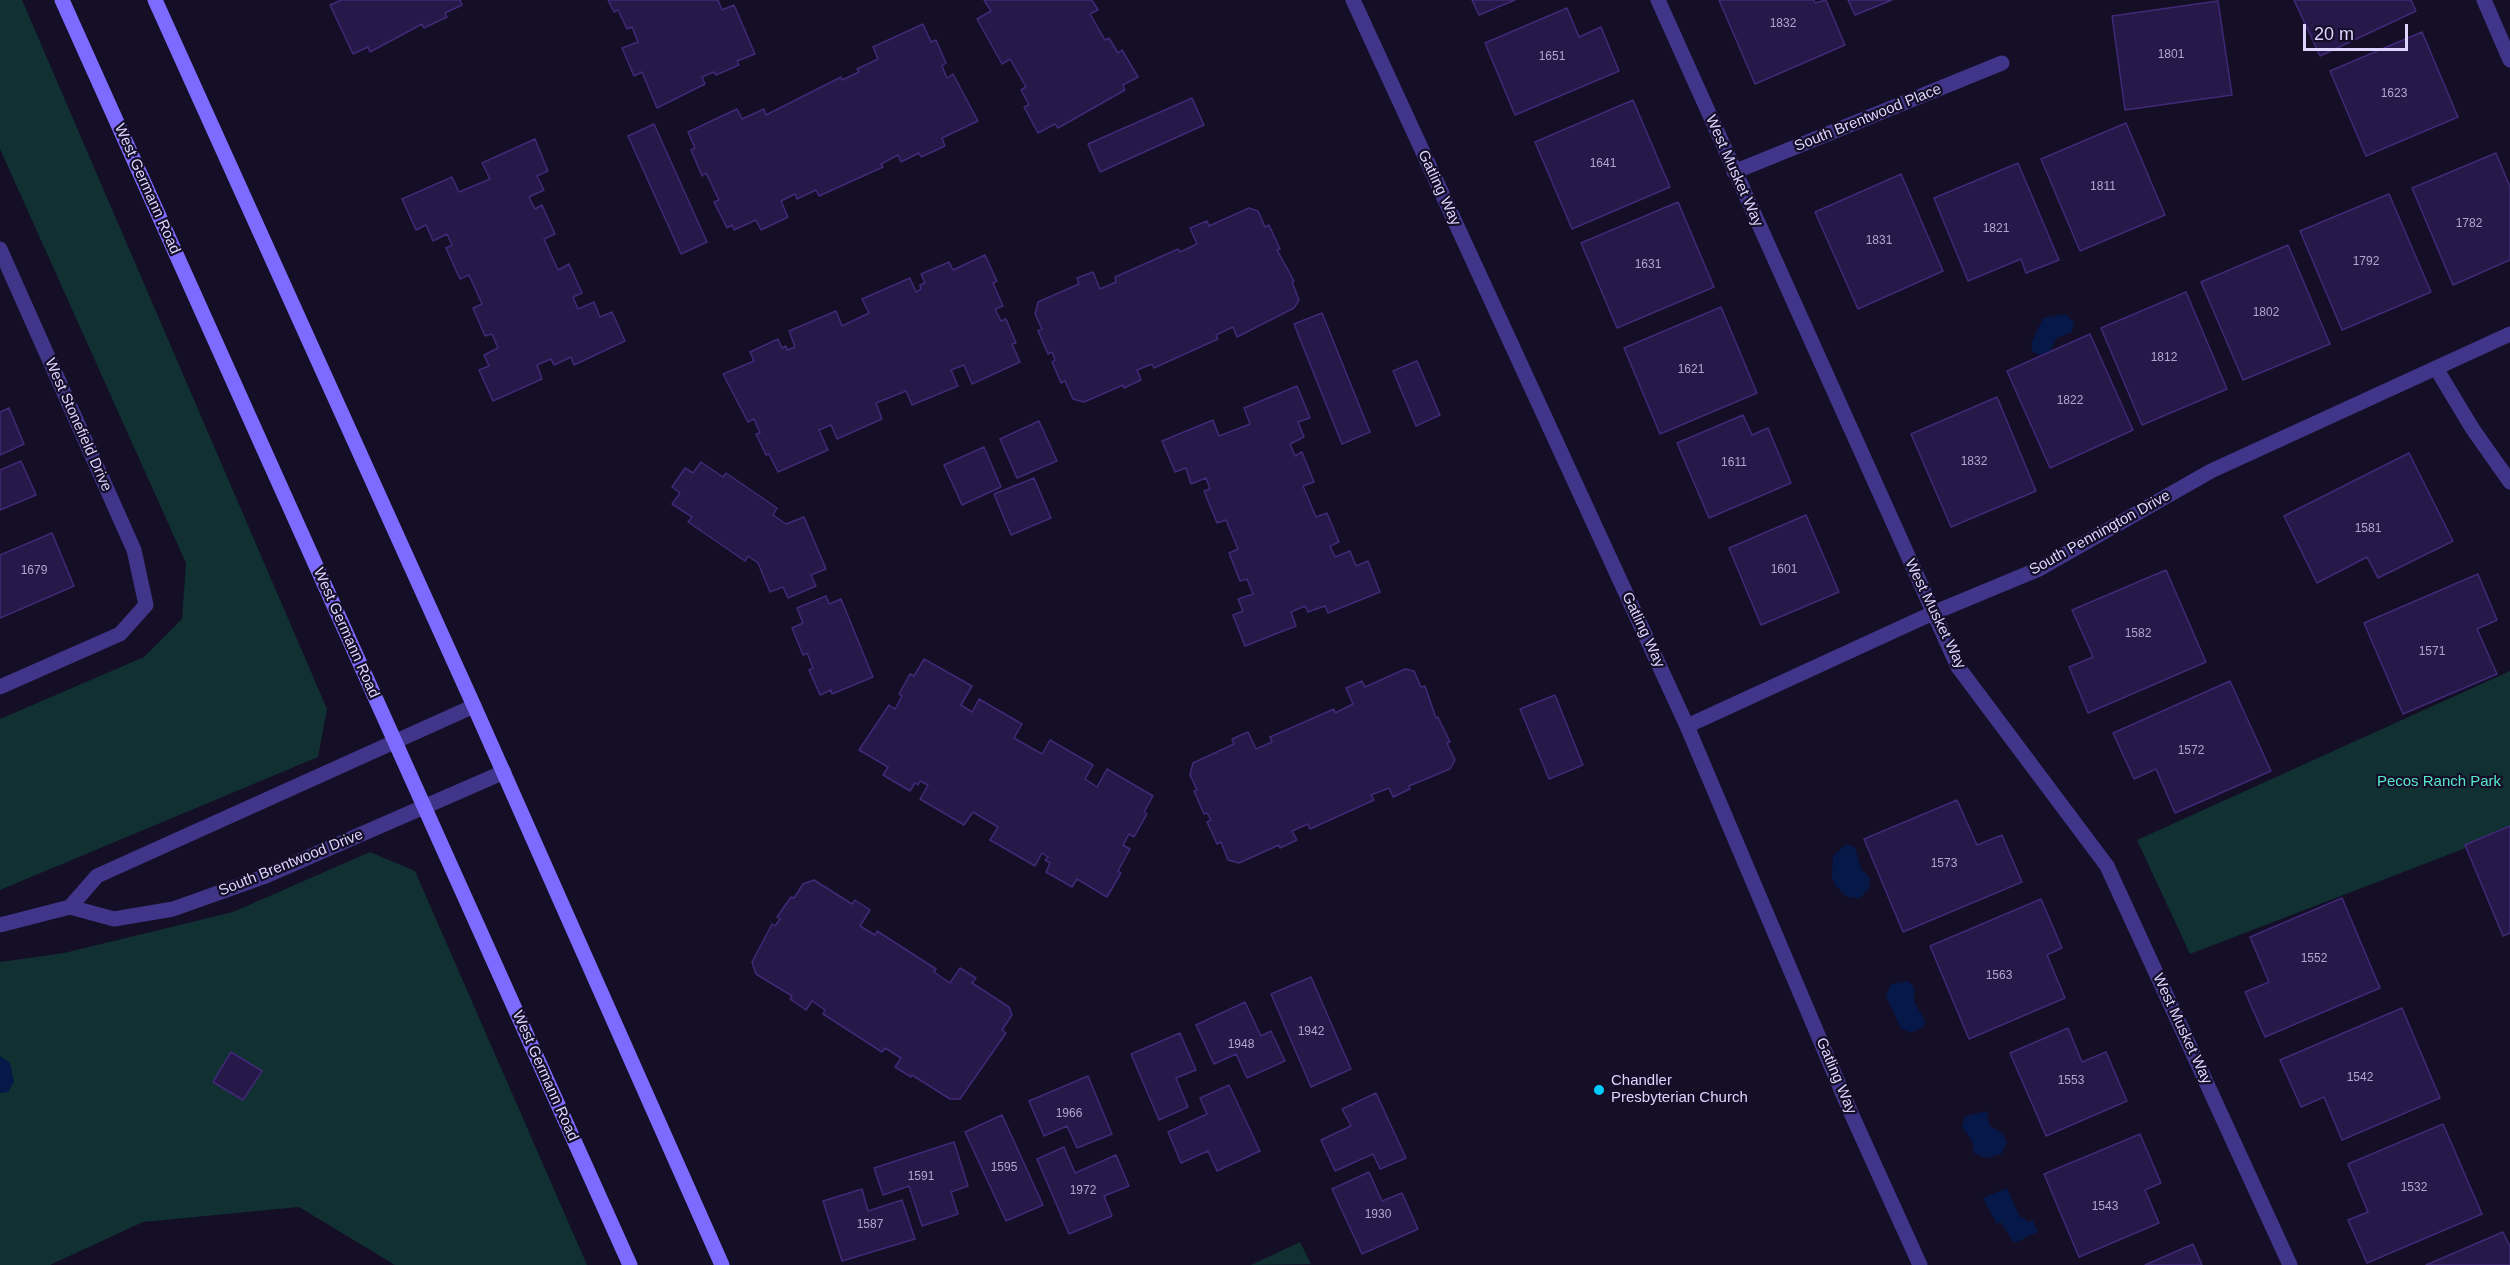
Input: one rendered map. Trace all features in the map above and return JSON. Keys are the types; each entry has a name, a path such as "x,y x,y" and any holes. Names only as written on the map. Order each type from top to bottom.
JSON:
{"main road":[{"name":"West Germann Road","path":"62,0 630,1265"},
{"path":"155,0 504,772 722,1265"}],"street":[{"name":"Gatling Way","path":"1353,0 1687,726 1851,1113 1920,1265"},
{"name":"West Musket Way","path":"1658,0 1958,667 2107,866 2290,1265"},
{"path":"2484,0 2510,60"},
{"name":"South Brentwood Place","path":"1734,172 2002,63"},
{"name":"West Stonefield Drive","path":"0,249 134,550 146,605 120,634 0,687"},
{"name":"South Pennington Drive","path":"1687,726 1933,613 2039,569 2211,471 2510,334"},
{"path":"2436,368 2472,428 2510,482"},
{"path":"70,907 97,876 474,706"},
{"name":"South Brentwood Drive","path":"0,925 70,907 114,919 173,909 263,877 504,772"}],"green space":[{"path":"0,0 22,0 327,709 318,757 0,890 0,719 144,657 182,619 186,563 0,149"},
{"name":"Pecos Ranch Park","path":"2510,671 2510,831 2190,954 2137,840"},
{"path":"370,852 415,871 587,1265 395,1265 299,1207 143,1222 50,1265 0,1265 0,962 64,953 233,912"},
{"path":"1300,1242 1311,1264 1251,1265"}],"water":[{"path":"2066,314 2074,323 2072,332 2057,338 2050,351 2040,355 2033,352 2031,344 2043,318"},
{"path":"1846,844 1855,847 1861,869 1870,878 1869,888 1860,898 1847,897 1835,885 1832,877 1833,856"},
{"path":"1908,981 1914,987 1914,1002 1925,1020 1924,1026 1912,1033 1901,1029 1886,996 1891,984"},
{"path":"0,1056 10,1063 14,1082 8,1092 0,1093"},
{"path":"1987,1111 1989,1125 2003,1134 2007,1143 2001,1154 1986,1158 1974,1153 1972,1141 1962,1127 1965,1116"},
{"path":"2007,1188 2020,1218 2024,1217 2027,1222 2033,1220 2038,1232 2014,1243 2001,1222 1997,1224 1983,1198"}],"building":[{"path":"341,0 460,0 462,5 445,13 447,17 424,28 422,24 370,52 368,47 353,54 330,5"},
{"path":"608,0 718,0 722,10 734,5 755,54 737,61 739,65 716,75 714,72 702,77 705,84 657,108 642,72 634,76 622,48 638,42 632,27 627,29 618,10 614,12"},
{"path":"984,0 1092,0 1098,10 1090,14 1105,40 1109,38 1118,53 1122,50 1138,77 1123,85 1125,90 1058,128 1055,124 1038,133 1024,107 1029,105 1021,90 1026,87 1010,59 1002,64 977,19 991,11"},
{"path":"1472,0 1515,0 1479,15"},
{"path":"1719,0 1814,0 1815,3 1826,0 1845,45 1755,84"},
{"path":"1848,0 1892,0 1855,15"},
{"path":"2294,0 2411,0 2416,11 2320,56"},
{"path":"2218,1 2232,95 2125,110 2112,16"},
{"path":"1567,8 1579,37 1601,27 1619,71 1515,115 1485,43"},
{"path":"923,24 931,42 936,40 946,63 942,66 947,78 953,74 978,121 942,138 945,146 921,157 919,153 901,162 898,155 881,164 883,167 819,196 816,190 797,199 795,194 781,201 788,217 761,230 756,220 734,230 732,225 727,228 714,202 719,200 706,173 702,176 691,150 695,148 688,132 737,109 742,119 764,109 766,115 841,77 842,80 859,72 857,69 878,59 873,47"},
{"path":"2422,32 2458,117 2366,156 2330,71"},
{"path":"1192,98 1204,125 1100,172 1088,144"},
{"path":"1633,100 1670,187 1572,229 1535,142"},
{"path":"2126,123 2165,215 2080,251 2041,159"},
{"path":"654,124 707,242 681,254 628,136"},
{"path":"535,139 548,171 537,176 544,190 529,197 535,209 542,205 555,234 544,239 558,270 569,264 582,293 573,297 578,309 594,302 600,317 612,312 625,341 574,365 571,357 554,365 551,359 537,365 542,379 493,401 479,370 489,366 484,355 498,348 492,334 485,336 473,308 482,304 469,275 460,279 446,248 452,245 447,234 433,241 426,225 416,230 402,199 452,177 459,192 490,179 482,163"},
{"path":"2496,153 2510,187 2510,260 2453,285 2412,188"},
{"path":"2018,163 2059,260 2026,273 2021,259 1968,281 1934,198"},
{"path":"1901,174 1943,271 1858,309 1815,212"},
{"path":"2389,194 2431,292 2342,330 2300,231"},
{"path":"1678,202 1714,287 1617,328 1581,243"},
{"path":"1249,208 1258,211 1265,227 1269,225 1280,249 1277,250 1294,281 1292,282 1299,300 1294,308 1237,337 1233,327 1216,335 1218,339 1154,368 1152,364 1137,370 1141,380 1124,388 1123,385 1084,402 1073,399 1065,381 1061,383 1052,362 1055,360 1052,352 1048,354 1038,331 1042,329 1035,314 1038,302 1079,284 1077,278 1093,272 1100,289 1116,282 1115,277 1178,249 1180,252 1197,244 1190,228 1207,221 1209,226"},
{"path":"2288,245 2330,344 2243,380 2201,282"},
{"path":"985,255 997,281 993,283 1003,306 995,309 1001,321 1006,319 1016,343 1012,344 1020,362 972,384 964,365 951,370 958,386 912,405 906,391 876,403 882,419 837,439 831,425 819,430 828,450 778,472 769,454 766,455 756,434 760,433 754,419 748,422 723,374 754,361 750,352 778,339 782,348 786,346 787,350 795,347 789,331 836,311 842,326 869,313 862,299 910,278 916,292 921,289 920,285 925,283 921,274 949,262 953,270"},
{"path":"2186,292 2227,389 2142,425 2101,328"},
{"path":"1721,307 1757,393 1660,434 1624,348"},
{"path":"1322,313 1370,432 1342,444 1294,324"},
{"path":"2090,334 2133,430 2050,468 2007,371"},
{"path":"1417,361 1440,415 1416,426 1393,371"},
{"path":"1297,386 1310,418 1298,422 1304,437 1290,444 1295,456 1302,452 1314,482 1303,486 1316,517 1327,513 1339,542 1330,546 1335,557 1350,551 1356,566 1368,561 1380,592 1328,613 1325,606 1308,612 1305,606 1291,612 1296,626 1245,646 1233,615 1243,611 1238,599 1253,594 1247,579 1240,581 1229,553 1238,549 1226,520 1217,523 1204,491 1210,489 1206,478 1191,484 1186,468 1175,472 1162,441 1213,420 1219,436 1250,424 1244,408"},
{"path":"1997,397 2036,491 1951,527 1911,434"},
{"path":"9,408 24,444 0,455 0,412"},
{"path":"1743,415 1752,435 1768,428 1791,483 1709,518 1677,443"},
{"path":"1039,421 1057,461 1017,478 1000,439"},
{"path":"984,447 1001,487 962,505 944,465"},
{"path":"2409,453 2453,541 2378,578 2367,557 2317,583 2284,516"},
{"path":"21,461 36,495 0,510 0,470"},
{"path":"701,462 723,477 726,473 777,508 773,515 786,524 804,517 826,569 811,575 816,586 788,598 783,587 770,592 758,563 748,556 745,561 688,522 692,517 672,504 680,493 672,487 685,468 693,473"},
{"path":"1034,478 1051,518 1011,535 994,494"},
{"path":"1806,515 1839,592 1761,625 1729,548"},
{"path":"52,533 74,586 0,618 0,555"},
{"path":"2166,570 2206,662 2088,713 2069,667 2093,657 2072,610"},
{"path":"2478,574 2497,620 2477,629 2497,674 2403,714 2364,623"},
{"path":"826,596 829,604 841,599 873,677 832,694 831,690 820,695 809,670 813,668 807,653 803,655 792,628 803,623 797,608"},
{"path":"924,659 972,686 961,705 972,712 979,699 1022,724 1014,738 1042,754 1050,740 1093,765 1085,779 1097,787 1107,769 1153,796 1144,812 1147,814 1134,837 1129,834 1123,845 1130,849 1118,871 1121,873 1107,897 1077,879 1072,887 1046,872 1050,863 1045,860 1048,857 1042,853 1035,866 990,840 998,827 973,812 964,825 920,799 928,785 920,781 918,785 915,783 910,791 883,775 888,767 859,750 889,705 895,709 902,696 899,694 910,674 914,676"},
{"path":"1405,669 1414,671 1421,687 1425,686 1436,718 1438,717 1450,742 1447,743 1455,760 1450,769 1409,786 1410,789 1393,797 1389,788 1371,795 1374,800 1310,829 1308,824 1292,831 1297,840 1280,848 1279,845 1239,863 1228,860 1221,842 1217,844 1207,822 1211,820 1207,813 1204,814 1194,791 1197,790 1190,775 1193,763 1234,744 1232,739 1248,732 1256,749 1272,742 1270,737 1334,709 1335,713 1353,704 1346,688 1362,681 1365,687"},
{"path":"2230,681 2271,771 2175,813 2156,769 2134,779 2113,733"},
{"path":"1555,695 1583,765 1549,779 1520,709"},
{"path":"1957,800 1977,845 2002,835 2022,882 1903,932 1864,839"},
{"path":"2510,826 2510,933 2503,936 2465,845"},
{"path":"814,880 852,904 855,900 870,910 860,926 875,935 877,931 936,969 934,972 950,983 960,968 976,978 972,983 1009,1007 1012,1015 1002,1030 1006,1033 960,1099 950,1099 912,1075 911,1077 895,1067 901,1058 885,1048 882,1052 823,1014 825,1010 812,1001 806,1010 790,999 792,996 756,974 752,962 772,924 775,926 780,919 777,917 803,884"},
{"path":"2342,898 2380,988 2265,1037 2245,992 2269,982 2250,937"},
{"path":"2041,899 2062,948 2047,955 2065,998 1969,1039 1930,946"},
{"path":"1311,977 1351,1069 1311,1087 1271,994"},
{"path":"1245,1002 1261,1036 1271,1031 1285,1061 1247,1078 1236,1054 1214,1064 1196,1025"},
{"path":"2402,1008 2440,1098 2342,1140 2324,1097 2301,1107 2280,1060"},
{"path":"2068,1028 2082,1062 2106,1052 2127,1101 2046,1136 2010,1053"},
{"path":"1180,1033 1196,1070 1176,1078 1188,1107 1159,1120 1131,1054"},
{"path":"231,1052 262,1071 243,1100 213,1082"},
{"path":"1088,1076 1112,1134 1077,1148 1067,1126 1044,1136 1029,1101"},
{"path":"1229,1085 1260,1151 1217,1171 1208,1151 1181,1163 1168,1132 1207,1114 1200,1098"},
{"path":"1376,1093 1406,1158 1380,1169 1373,1154 1335,1171 1321,1140 1351,1126 1342,1109"},
{"path":"1002,1115 1043,1205 1006,1221 965,1132"},
{"path":"2443,1124 2482,1214 2367,1263 2348,1220 2368,1212 2348,1164"},
{"path":"2140,1134 2161,1183 2145,1190 2159,1223 2079,1257 2044,1174"},
{"path":"954,1142 968,1186 951,1192 958,1214 922,1226 909,1186 883,1195 874,1168"},
{"path":"1064,1147 1075,1173 1116,1155 1129,1186 1104,1196 1112,1216 1069,1234 1037,1159"},
{"path":"1369,1172 1382,1201 1402,1193 1418,1229 1362,1254 1332,1189"},
{"path":"862,1189 868,1211 902,1200 915,1239 842,1261 823,1201"},
{"path":"2503,1232 2510,1247 2510,1265 2426,1265"},
{"path":"2193,1244 2202,1265 2145,1265"}],"place":[{"name":"Chandler Presbyterian Church","path":"1599,1090"}]}
